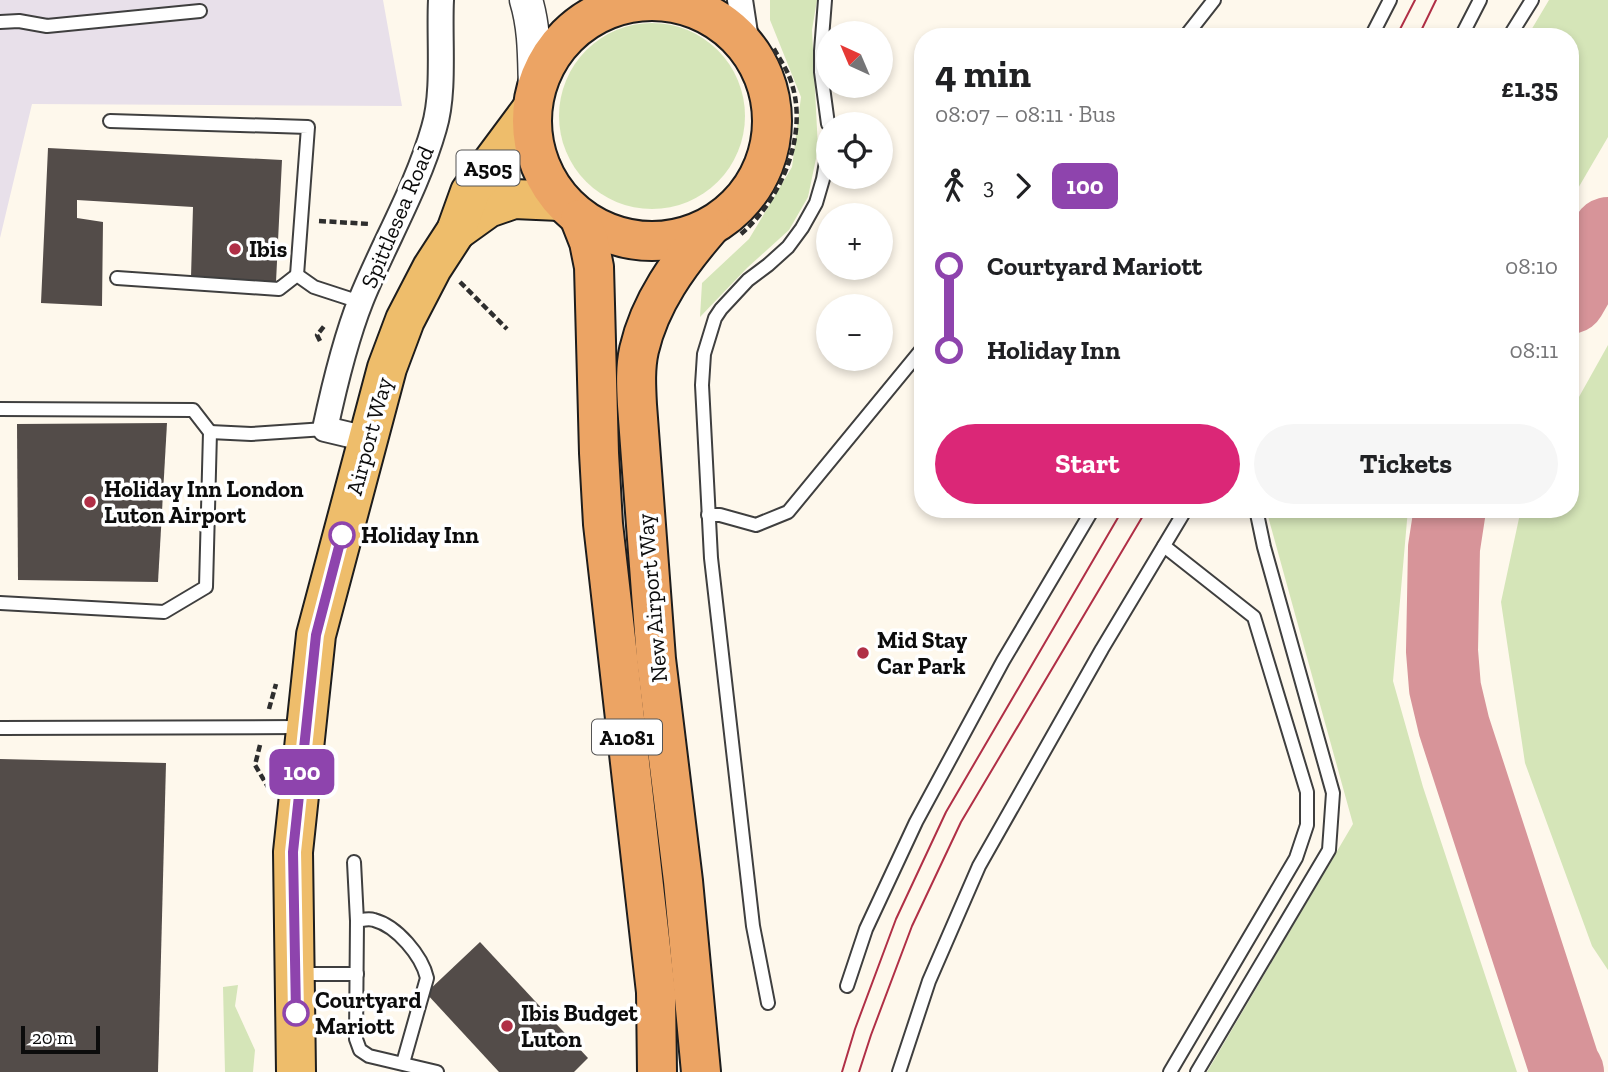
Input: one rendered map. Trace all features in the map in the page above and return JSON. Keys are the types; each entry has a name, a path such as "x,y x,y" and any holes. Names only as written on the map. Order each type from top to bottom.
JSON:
{"highway":[{"path":"642,0 689,6 715,18 738,36 758,43 758,63 767,83 772,110 772,136 765,162 754,186 737,207 722,234 692,234 667,241 641,241 616,236 570,210 547,180 537,158 531,135 533,101 542,69 554,49 569,32 588,18 609,8 642,0"},
{"name":"New Airport Way","path":"570,210 589,242 594,267 603,524 656,992 657,1072"},
{"name":"New Airport Way","path":"701,1072 683,881 656,659 636,373 648,321 666,285 681,261 722,234"}],"main road":[{"name":"Airport Way","path":"296,1072 293,852 316,635 387,368 405,320 446,245 470,192 533,101"},
{"name":"Airport Way","path":"446,245 488,208 514,199 570,210"}],"street":[{"name":"Spittlesea Road","path":"325,429 336,381 360,302 423,162 435,126 439,90 441,0"},
{"path":"526,0 534,40 533,101"},
{"path":"740,0 758,43"},
{"path":"325,429 368,439"}],"lane":[{"path":"825,0 821,72 826,112"},
{"path":"1193,28 1214,0"},
{"path":"1376,28 1390,0"},
{"path":"1466,28 1480,0"},
{"path":"1515,28 1532,0"},
{"path":"0,22 19,21 47,26 200,11"},
{"path":"110,121 308,127 297,275 279,289 117,278"},
{"path":"768,1003 752,914 721,658 708,515 702,386 704,354 715,318 747,280 789,247 816,203 820,189"},
{"path":"297,275 314,287 360,302"},
{"path":"708,515 720,515 756,525 788,512 914,359"},
{"path":"0,409 193,411 210,432 206,586 164,612 0,603"},
{"path":"210,432 251,434 325,429"},
{"path":"847,986 866,929 916,822 1003,662 1088,518"},
{"path":"899,1072 929,981 979,866 1102,649 1181,518"},
{"path":"1197,1072 1329,850 1333,793 1258,518"},
{"path":"1164,546 1254,617 1307,792 1307,825 1296,858 1170,1072"},
{"path":"0,728 307,727"},
{"path":"355,862 356,1039 360,1049 369,1056 437,1072"},
{"path":"357,921 370,918 391,929 421,960 425,969 426,978 403,1063"},
{"path":"295,974 357,974"}],"path":[{"path":"722,234 749,227 771,201 786,169 795,137 797,106 789,75 758,43"},
{"path":"301,220 374,224"},
{"path":"446,245 507,329"}],"shaded area":[{"path":"0,0 383,0 402,106 32,104 0,238"}],"green space":[{"path":"770,0 817,0 812,30 816,159 808,197 789,230 747,268 700,317 702,283 749,239 792,167 801,97 770,20"},
{"path":"1549,0 1608,0 1608,137 1579,187 1579,28 1532,28"},
{"path":"652,23 670,24 688,30 704,38 718,50 730,64 738,80 744,98 744,134 738,152 730,168 718,182 704,194 688,202 670,208 652,209 634,208 616,202 600,194 586,182 574,168 566,152 560,134 559,116 560,98 566,80 574,64 586,50 600,38 616,30 634,24"},
{"path":"1608,345 1608,970 1592,946 1525,763 1501,602 1519,518 1579,518 1579,397"},
{"path":"1268,518 1407,518 1393,681 1423,787 1517,1072 1207,1072 1353,824"},
{"path":"238,985 235,1006 255,1050 253,1072 225,1072 223,987"}],"building":[{"name":"Ibis","path":"48,148 282,160 276,282 191,277 193,207 77,200 77,218 103,222 102,306 41,303"},
{"name":"Holiday Inn London Luton Airport","path":"167,423 158,582 18,580 17,424"},
{"path":"0,759 166,763 158,1072 0,1072"},
{"name":"Ibis Budget Luton","path":"480,942 588,1058 574,1072 499,1072 426,993"}],"taxiway":[{"path":"1579,283 1608,233"},
{"path":"1449,518 1444,548 1442,651 1445,688 1454,726 1568,1072"}],"tram line":[{"path":"1401,28 1415,0"},
{"path":"1422,28 1436,0"},
{"path":"842,1072 896,919 946,812 1118,518"},
{"path":"859,1072 912,926 961,822 1142,518"}],"bus line":[{"name":"100","path":"296,1013 293,852 316,635 342,535"}],"place":[{"name":"Ibis","path":"235,249"},
{"name":"Holiday Inn London Luton Airport","path":"90,502"},
{"name":"Holiday Inn","path":"342,535"},
{"name":"Mid Stay Car Park","path":"863,653"},
{"name":"Courtyard Mariott","path":"296,1013"},
{"name":"Ibis Budget Luton","path":"507,1026"}]}
